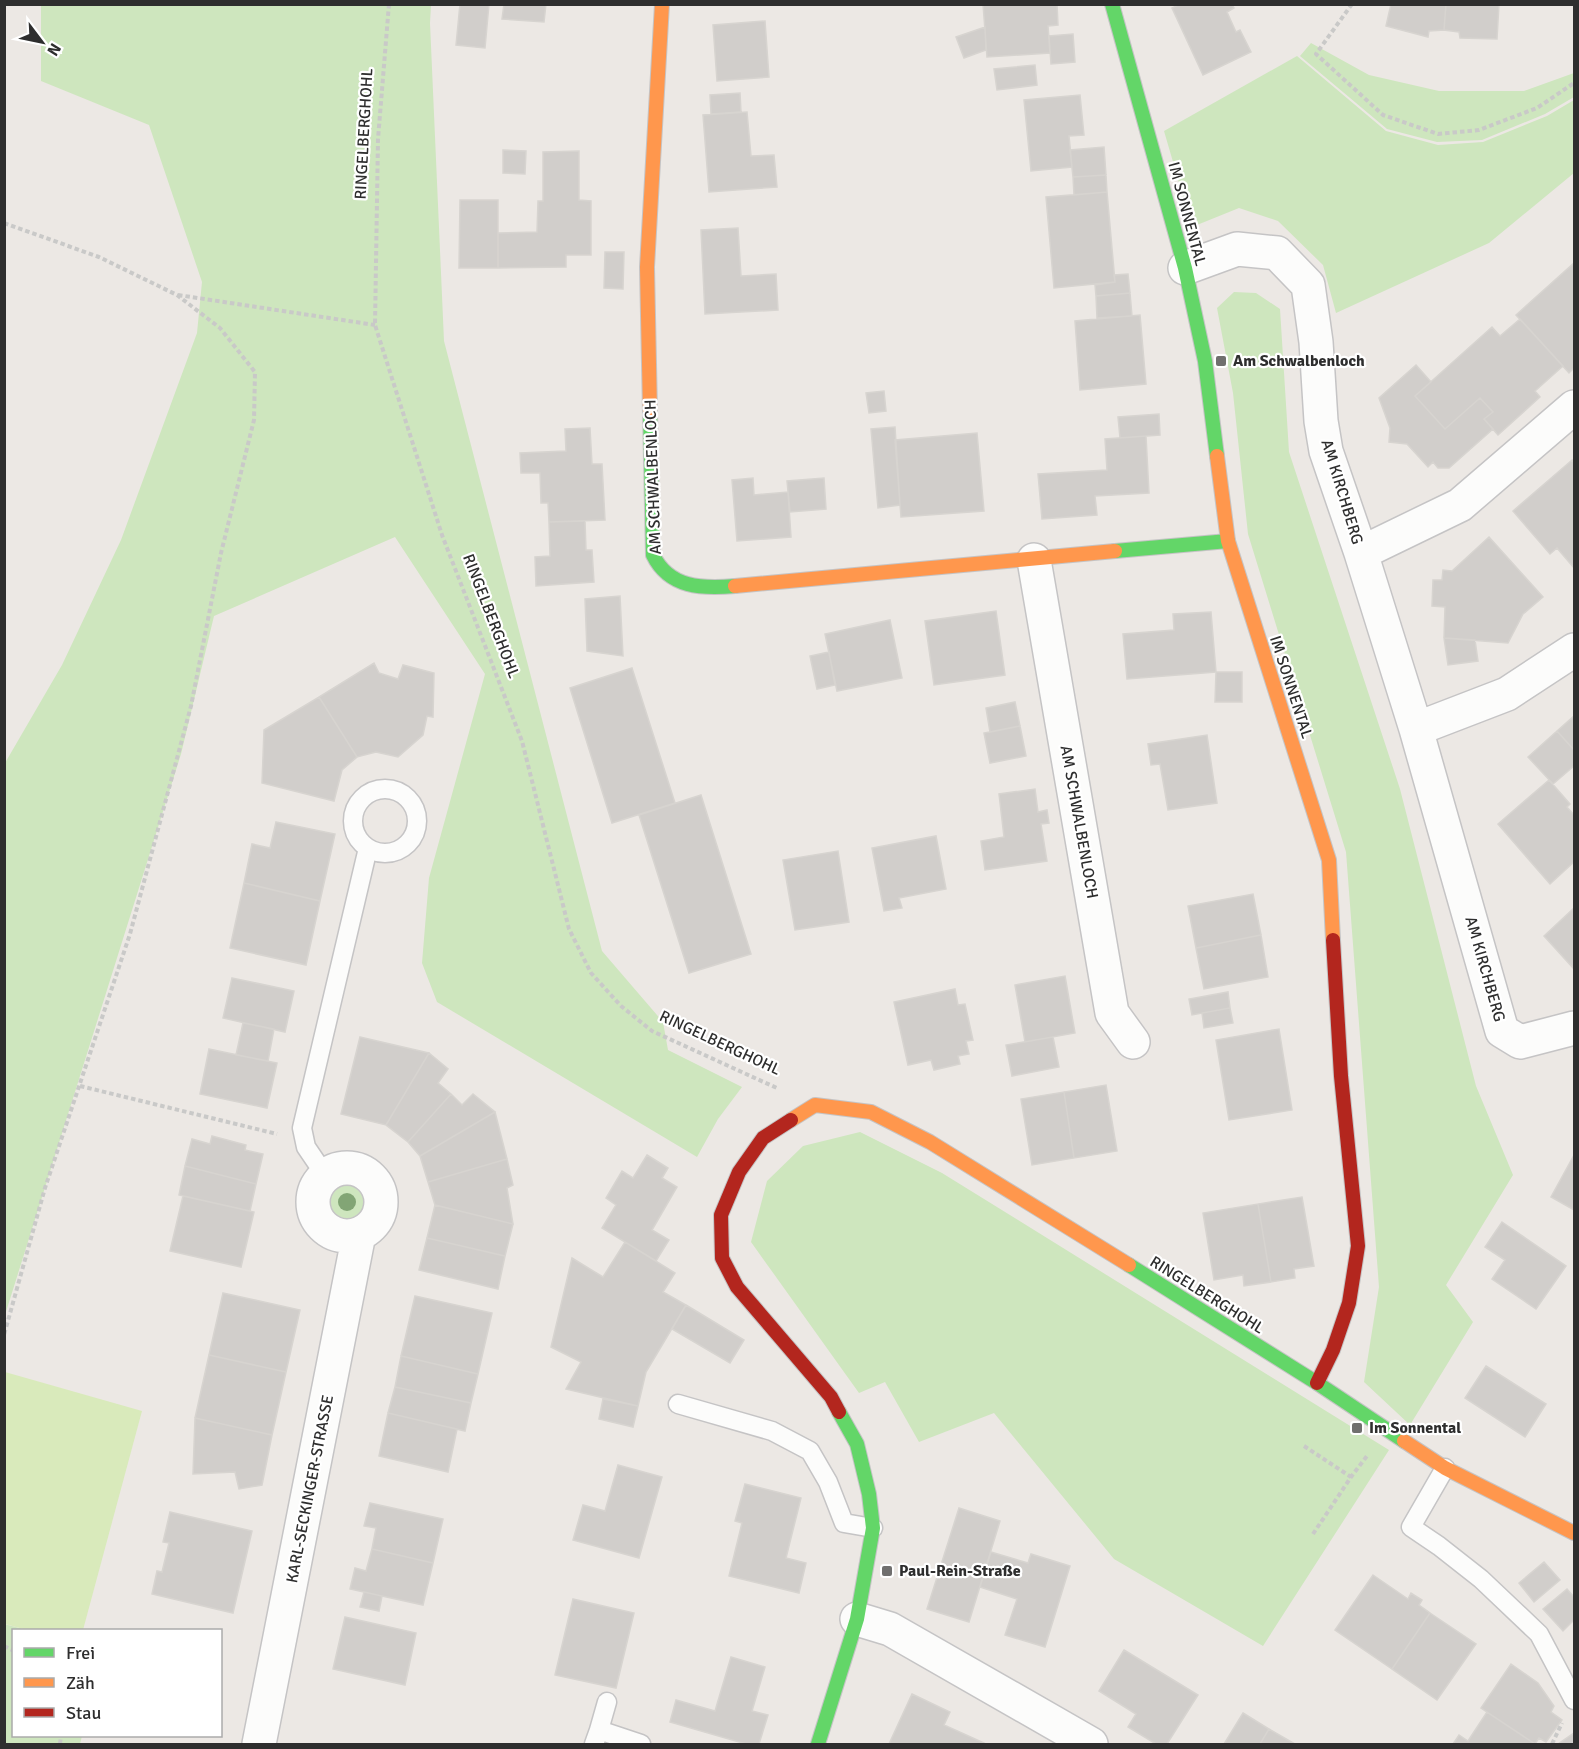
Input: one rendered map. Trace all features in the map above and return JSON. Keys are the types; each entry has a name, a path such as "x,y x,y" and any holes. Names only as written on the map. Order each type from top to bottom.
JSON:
{"street":[{"name":"AM SCHWALBENLOCH","path":"662,4 647,267 653,555 663,574 674,582 726,586 1228,541"},
{"name":"IM SONNENTAL","path":"1112,4 1185,268 1205,361 1228,541 1329,860 1341,1076 1358,1246 1349,1303 1333,1350 1317,1383"},
{"name":"AM KIRCHBERG","path":"1185,268 1237,249 1277,253 1308,285 1316,342 1321,421 1326,451 1361,553 1416,729 1502,1031 1520,1042 1575,1028"},
{"name":"AM KIRCHBERG","path":"1361,553 1460,505 1575,407"},
{"name":"AM SCHWALBENLOCH","path":"1034,560 1112,1013 1133,1042"},
{"path":"1416,729 1506,694 1575,650"},
{"path":"815,1105 763,1138 739,1172 721,1215 722,1258 737,1287 831,1397 857,1444 869,1494 873,1528 857,1619 818,1744"},
{"name":"RINGELBERGHOHL","path":"815,1105 871,1112 930,1142 1317,1383 1446,1468 1575,1533"},
{"path":"347,1168 358,1170 369,1176 380,1196 377,1219 369,1228 359,1234 338,1235 328,1231 320,1223 315,1214 314,1193 325,1175 347,1168"},
{"name":"KARL-SECKINGER-STRASSE","path":"259,1744 359,1234"},
{"path":"857,1619 890,1629 1091,1744"}],"lane":[{"path":"325,1175 306,1147 302,1128 368,848"},
{"path":"678,1404 772,1431 810,1451 828,1482 844,1523 873,1528"},
{"path":"1446,1468 1411,1527 1481,1579 1539,1634 1575,1700"},
{"path":"607,1702 597,1737 641,1744"}],"path":[{"name":"RINGELBERGHOHL","path":"389,4 378,139 375,325 442,534 522,741 569,929 591,973 621,1006 652,1031 815,1105"},
{"path":"1352,4 1316,54 1383,115 1438,134 1479,130 1537,108 1575,83"},
{"path":"4,223 99,257 177,295 220,327 255,372 254,420 221,552 191,706 130,934 45,1188 4,1335"},
{"path":"177,295 375,325"},
{"path":"80,1086 304,1140"},
{"path":"1313,1534 1350,1477 1388,1430"},
{"path":"1304,1446 1350,1477"}],"green space":[{"path":"41,5 431,5 444,341 602,951 663,1022 668,1050 742,1087 718,1119 697,1157 437,1002 422,963 429,878 485,674 395,537 214,616 181,754 5,1315 5,763 62,665 121,540 197,333 202,282 149,125 41,81"},
{"path":"1311,43 1369,75 1439,91 1524,91 1574,73 1574,97 1545,114 1482,140 1437,142 1387,129 1300,56"},
{"path":"1297,56 1386,131 1438,145 1483,142 1547,116 1574,100 1574,173 1489,243 1336,313 1323,265 1278,221 1239,208 1192,227 1164,131"},
{"path":"1234,292 1256,293 1280,309 1289,452 1400,789 1476,1086 1513,1175 1446,1285 1473,1322 1410,1425 1364,1382 1379,1287 1346,852 1248,534 1233,393 1217,308"},
{"path":"860,1132 942,1173 1389,1450 1263,1646 1114,1559 994,1413 919,1442 885,1382 859,1393 751,1242 767,1181 803,1146"},
{"path":"347,1181 362,1187 368,1202 362,1217 347,1223 332,1217 326,1202 332,1187"},
{"path":"5,1372 142,1411 83,1629 23,1629 5,1624"},
{"path":"4,1624 23,1629 12,1629 12,1737 82,1737 80,1744 5,1744"}],"building":[{"path":"460,4 489,4 485,48 456,45"},
{"path":"504,4 546,4 544,22 502,19"},
{"path":"983,4 1057,4 1058,25 1048,26 1050,53 987,57"},
{"path":"1180,4 1232,4 1234,8 1227,12 1236,32 1240,30 1251,52 1203,75 1172,8"},
{"path":"1391,4 1446,4 1444,30 1429,31 1428,37 1386,26"},
{"path":"1446,4 1499,4 1497,39 1460,38 1459,32 1444,30"},
{"path":"765,21 769,77 717,81 713,25"},
{"path":"985,27 986,50 964,58 956,37"},
{"path":"1073,34 1075,62 1051,64 1049,36"},
{"path":"1035,65 1037,85 997,90 994,69"},
{"path":"740,93 741,112 711,114 710,95"},
{"path":"1080,95 1084,135 1069,136 1072,167 1031,171 1024,100"},
{"path":"747,112 751,156 774,155 777,187 709,192 703,115"},
{"path":"1104,147 1106,175 1073,177 1070,150"},
{"path":"503,150 526,151 525,174 503,173"},
{"path":"579,151 579,200 591,201 591,255 566,255 566,267 498,268 498,233 537,232 538,201 543,201 543,152"},
{"path":"1106,175 1107,192 1074,195 1073,177"},
{"path":"1107,192 1115,282 1054,288 1046,197"},
{"path":"460,200 498,200 498,268 459,268"},
{"path":"738,228 741,276 776,274 778,310 705,314 701,230"},
{"path":"605,252 624,252 623,289 604,288"},
{"path":"1574,263 1574,368 1569,373 1516,315"},
{"path":"1128,274 1130,293 1096,296 1095,285 1115,282 1114,275"},
{"path":"1130,293 1132,316 1097,318 1096,296"},
{"path":"1140,315 1146,384 1080,390 1075,321"},
{"path":"1520,319 1563,366 1535,391 1540,397 1498,435 1484,419 1493,412 1480,398 1445,429 1415,396 1492,327 1500,336"},
{"path":"1416,365 1431,382 1415,396 1445,429 1480,398 1493,412 1484,419 1493,429 1449,468 1438,468 1433,462 1428,467 1407,444 1389,442 1390,428 1379,398"},
{"path":"884,391 886,411 869,413 866,393"},
{"path":"1159,414 1160,435 1120,438 1118,417"},
{"path":"895,427 900,505 878,508 871,429"},
{"path":"590,428 592,464 602,464 605,520 549,522 548,503 541,503 540,473 521,473 520,453 566,451 565,429"},
{"path":"977,433 984,511 901,517 895,440"},
{"path":"1146,436 1149,493 1095,496 1097,515 1042,519 1038,474 1107,470 1105,439"},
{"path":"1572,460 1574,463 1574,568 1557,548 1550,554 1513,511"},
{"path":"753,478 754,495 788,492 791,537 737,541 732,480"},
{"path":"824,478 826,509 790,512 787,481"},
{"path":"585,521 586,550 592,550 594,582 536,586 535,557 550,556 549,522"},
{"path":"1489,537 1543,597 1523,614 1508,643 1444,638 1445,607 1432,606 1433,580 1442,580 1443,570 1452,571"},
{"path":"620,596 623,656 587,651 585,599"},
{"path":"996,611 1005,675 934,685 925,621"},
{"path":"1211,612 1216,672 1127,679 1123,634 1174,630 1173,614"},
{"path":"890,620 902,678 837,691 825,634"},
{"path":"1444,638 1475,640 1478,661 1448,665"},
{"path":"829,652 835,685 817,689 810,656"},
{"path":"374,663 379,673 398,679 403,665 434,673 433,717 427,716 423,735 398,757 376,752 357,757 319,697"},
{"path":"632,668 675,803 612,823 570,688"},
{"path":"1216,672 1242,672 1242,702 1215,702"},
{"path":"319,697 357,757 342,770 334,801 262,783 264,730"},
{"path":"1015,702 1020,726 990,732 986,708"},
{"path":"1574,716 1574,750 1557,731"},
{"path":"1020,726 1026,756 990,763 984,733"},
{"path":"1557,731 1574,750 1574,766 1553,784 1528,757"},
{"path":"1207,735 1217,803 1168,810 1160,764 1151,765 1148,744"},
{"path":"1549,780 1570,804 1567,807 1574,815 1574,862 1550,884 1498,824"},
{"path":"1035,789 1038,812 1047,810 1049,823 1041,824 1047,861 985,870 981,841 1004,837 999,794"},
{"path":"701,795 751,954 689,973 639,815"},
{"path":"276,822 335,834 320,901 244,883 252,844 270,848"},
{"path":"936,836 946,889 899,898 902,908 884,911 872,848"},
{"path":"838,851 849,922 795,930 783,860"},
{"path":"244,883 320,901 306,965 230,948"},
{"path":"1253,894 1261,935 1196,948 1188,906"},
{"path":"1574,908 1574,969 1544,936"},
{"path":"1261,935 1268,977 1204,989 1196,948"},
{"path":"1065,976 1075,1033 1025,1042 1015,985"},
{"path":"232,978 294,991 285,1032 223,1018"},
{"path":"955,989 958,1005 965,1004 973,1040 966,1041 969,1054 958,1056 960,1064 934,1070 931,1060 908,1065 894,1002"},
{"path":"1228,992 1230,1008 1192,1015 1189,999"},
{"path":"1230,1008 1233,1023 1204,1028 1202,1013"},
{"path":"243,1023 274,1029 268,1061 236,1055"},
{"path":"1279,1029 1292,1110 1229,1120 1216,1040"},
{"path":"360,1037 429,1053 386,1125 341,1114"},
{"path":"1053,1037 1059,1067 1012,1076 1006,1045"},
{"path":"209,1049 277,1063 267,1108 200,1094"},
{"path":"429,1053 448,1069 438,1083 451,1094 408,1142 386,1125"},
{"path":"1106,1085 1117,1151 1074,1158 1064,1092"},
{"path":"1064,1092 1074,1158 1032,1165 1021,1099"},
{"path":"451,1094 462,1105 473,1094 495,1112 420,1156 408,1142"},
{"path":"495,1112 507,1159 428,1182 420,1156"},
{"path":"212,1136 246,1145 245,1150 263,1154 256,1184 185,1166 192,1139 210,1144"},
{"path":"647,1155 668,1168 662,1178 677,1187 652,1230 669,1240 656,1261 602,1228 616,1205 606,1198 622,1171 633,1178"},
{"path":"1574,1155 1574,1210 1551,1197"},
{"path":"507,1159 513,1185 507,1188 513,1224 435,1205 428,1182"},
{"path":"185,1166 256,1184 250,1211 179,1195"},
{"path":"183,1196 254,1212 241,1267 170,1251"},
{"path":"1302,1197 1314,1266 1294,1269 1295,1278 1271,1282 1258,1204"},
{"path":"1258,1204 1271,1282 1244,1286 1243,1275 1214,1280 1203,1213"},
{"path":"435,1205 513,1224 505,1256 427,1238"},
{"path":"1502,1222 1566,1266 1536,1309 1492,1279 1505,1260 1485,1247"},
{"path":"427,1238 505,1256 498,1289 419,1270"},
{"path":"625,1242 675,1273 663,1292 686,1305 646,1372 638,1406 566,1389 581,1362 551,1347 572,1258 603,1277"},
{"path":"223,1293 300,1310 286,1372 209,1355"},
{"path":"415,1296 492,1313 478,1374 401,1356"},
{"path":"686,1305 744,1340 730,1363 672,1329"},
{"path":"209,1355 286,1372 272,1435 195,1418"},
{"path":"401,1356 478,1374 471,1403 395,1387"},
{"path":"1486,1366 1546,1404 1525,1437 1465,1398"},
{"path":"395,1387 471,1403 465,1431 388,1413"},
{"path":"603,1399 638,1406 633,1427 599,1419"},
{"path":"388,1413 457,1429 448,1472 379,1456"},
{"path":"195,1418 272,1435 262,1485 239,1489 235,1472 193,1474"},
{"path":"618,1465 662,1477 639,1558 573,1540 583,1505 605,1511"},
{"path":"745,1484 801,1498 786,1558 806,1563 799,1593 729,1576 742,1523 735,1521"},
{"path":"370,1503 443,1519 433,1563 372,1549 376,1528 364,1526"},
{"path":"959,1508 1000,1521 969,1622 927,1609"},
{"path":"170,1512 252,1531 233,1613 152,1594 157,1571 162,1572 169,1543 163,1542"},
{"path":"372,1549 433,1563 423,1605 350,1589 355,1568 366,1571"},
{"path":"991,1552 1028,1563 1031,1554 1070,1566 1045,1647 1005,1635 1017,1599 980,1587"},
{"path":"1544,1562 1560,1580 1534,1602 1519,1583"},
{"path":"1373,1575 1408,1599 1411,1593 1422,1600 1419,1605 1430,1613 1392,1669 1335,1630"},
{"path":"1567,1589 1574,1597 1574,1620 1563,1631 1543,1609"},
{"path":"364,1592 382,1596 379,1611 360,1607"},
{"path":"573,1599 634,1613 616,1688 555,1675"},
{"path":"1430,1613 1476,1644 1437,1700 1392,1669"},
{"path":"345,1617 416,1633 405,1685 333,1669"},
{"path":"1124,1650 1198,1695 1167,1744 1156,1744 1128,1727 1136,1714 1099,1691"},
{"path":"731,1657 765,1667 752,1711 768,1715 759,1744 746,1744 670,1722 676,1700 715,1711"},
{"path":"1511,1664 1538,1683 1554,1706 1551,1712 1562,1720 1546,1742 1539,1738 1535,1744 1481,1708"},
{"path":"912,1694 950,1712 944,1725 984,1743 889,1744"},
{"path":"1487,1712 1535,1744 1453,1744 1459,1735 1468,1741"},
{"path":"1243,1713 1269,1729 1260,1744 1224,1744"},
{"path":"1269,1729 1295,1744 1260,1744"},
{"path":"1574,1733 1574,1744 1558,1744"}],"traffic: fast":[{"path":"1112,4 1185,268 1205,361 1217,456"},
{"path":"650,412 653,555 660,566 677,580 699,586 735,586"},
{"path":"1115,551 1228,541"},
{"path":"1129,1265 1317,1383 1404,1441"},
{"path":"818,1744 857,1619 873,1528 869,1494 857,1444 839,1412"}],"traffic: slow":[{"path":"650,412 647,267 662,4"},
{"path":"1217,456 1228,541 1329,860 1333,940"},
{"path":"735,586 1115,551"},
{"path":"791,1120 815,1105 871,1112 930,1142 1129,1265"},
{"path":"1404,1441 1445,1468 1574,1533"}],"traffic: jam":[{"path":"1317,1383 1333,1350 1349,1303 1358,1246 1341,1076 1333,940"},
{"path":"791,1120 763,1138 739,1172 721,1215 722,1258 737,1287 831,1397 839,1412"}],"place":[{"name":"Am Schwalbenloch","path":"1221,361"},
{"name":"Im Sonnental","path":"1357,1428"},
{"name":"Paul-Rein-Straße","path":"887,1571"}]}
